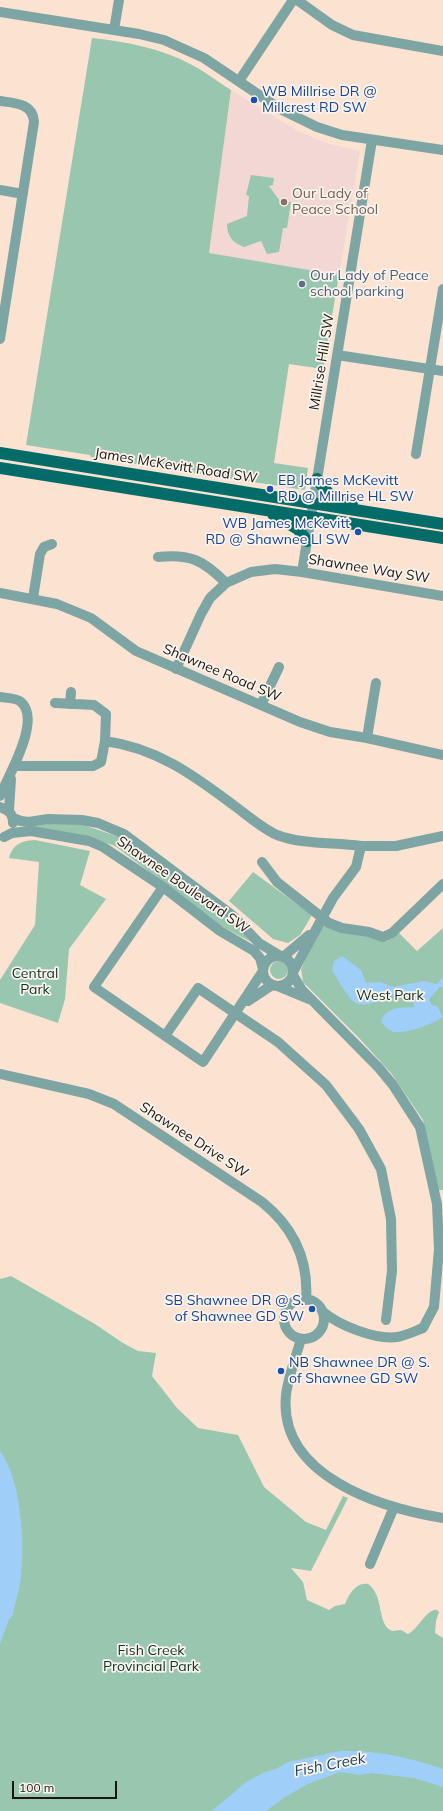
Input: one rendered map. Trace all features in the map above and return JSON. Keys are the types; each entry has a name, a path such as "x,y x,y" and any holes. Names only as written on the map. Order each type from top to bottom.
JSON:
{"main road":[{"name":"James McKevitt Road SW","path":"0,453 443,524"},
{"name":"James McKevitt Road SW","path":"0,468 443,538"},
{"path":"317,479 329,494 340,500 376,513"},
{"path":"265,510 291,524 307,542"}],"street":[{"path":"114,30 119,0"},
{"path":"239,81 293,0"},
{"path":"297,0 332,25 353,35 443,51"},
{"path":"0,12 154,37 177,45 204,58 280,109 306,123 342,135 443,150"},
{"path":"0,101 21,104 34,116 23,194 5,279 0,339"},
{"name":"Millrise Hill SW","path":"302,572 372,140"},
{"path":"0,190 23,194"},
{"path":"416,454 443,289"},
{"path":"337,354 443,371"},
{"path":"33,598 40,554 44,547 52,544"},
{"path":"158,557 187,556 211,568 226,583"},
{"name":"Shawnee Way SW","path":"176,669 201,614 210,598 226,583 251,572 275,570 302,572 443,596"},
{"name":"Shawnee Road SW","path":"0,593 33,598 57,604 91,618 136,651 300,722 330,732 367,738 443,755"},
{"path":"261,705 279,667"},
{"path":"367,738 376,683"},
{"path":"70,704 71,692"},
{"path":"0,697 19,700 23,703 27,716 24,741 13,770 0,796"},
{"path":"13,770 93,766 101,762 105,741 106,714 94,705 55,703"},
{"path":"105,741 119,743 173,763 276,834 316,843 335,843 361,846 396,846 443,836"},
{"path":"1,839 12,830 7,812 13,770"},
{"name":"Shawnee Boulevard SW","path":"7,812 21,821 29,822 54,818 82,820 98,823 124,834 232,915 259,943 283,957"},
{"name":"Shawnee Boulevard SW","path":"1,839 12,833 31,831 89,841 115,853 220,931 254,951 260,958 263,970"},
{"path":"239,1010 261,991 287,984 333,898 356,866 361,846"},
{"path":"262,862 277,882 322,919 342,928 384,936 392,932 443,884"},
{"path":"163,888 94,987 203,1062 239,1010 270,959 283,957 314,931"},
{"path":"283,957 292,965 293,974 302,990 393,1085 420,1127 437,1204 439,1248 434,1307 423,1328 396,1337 371,1334 343,1326 322,1311 316,1304 306,1300 297,1300 291,1304 284,1314 284,1321 288,1333 301,1339 313,1338 318,1333 324,1321 322,1311"},
{"path":"263,970 266,980 275,986 314,1001"},
{"path":"165,1036 198,988 239,1010 278,1042 326,1085 359,1129 381,1169 391,1219 392,1272 386,1320"},
{"name":"Shawnee Drive SW","path":"0,1074 89,1094 114,1104 262,1202 278,1215 295,1239 306,1277 306,1300"},
{"path":"318,1333 343,1326"},
{"path":"301,1339 286,1396 288,1425 300,1451 319,1471 350,1490 416,1514 443,1518"},
{"path":"370,1564 394,1507"}],"shaded area":[{"name":"Our Lady of Peace School","path":"231,90 298,131 326,143 360,151 339,275 209,253"}],"green space":[{"path":"92,38 131,44 168,54 197,68 231,90 209,253 339,275 323,369 289,364 274,463 308,468 305,490 91,457 90,455 26,445"},
{"path":"251,175 274,178 273,185 269,186 280,201 280,204 282,205 284,201 291,202 287,228 283,228 279,252 267,254 261,241 244,247 234,241 229,235 227,224 247,216 249,196 246,195"},
{"path":"54,823 84,825 119,837 229,918 251,942 223,927 115,846 86,836 30,827"},
{"name":"Central Park","path":"35,840 90,851 80,885 106,899 69,949 65,999 58,1023 0,1003 0,980 35,925 39,862 9,858 15,846 22,842"},
{"path":"253,872 312,915 300,935 288,943 273,939 229,901"},
{"name":"West Park","path":"321,921 387,941 398,932 417,951 443,928 443,1190 437,1190 423,1120 391,1073 359,1038 303,982 301,970"},
{"path":"279,961 285,964 288,970 285,976 279,979 273,976 270,970 273,964"},
{"name":"Fish Creek Provincial Park","path":"11,1276 95,1324 123,1343 138,1351 156,1353 152,1376 177,1408 198,1428 238,1435 264,1487 306,1522 326,1530 343,1496 348,1498 311,1571 291,1568 303,1582 307,1600 329,1610 335,1606 345,1604 351,1593 357,1587 368,1584 373,1589 379,1601 383,1621 391,1631 401,1630 408,1634 412,1632 430,1612 437,1610 439,1612 436,1621 435,1633 443,1638 443,1811 0,1811 0,1279"}],"water":[{"path":"342,956 361,970 366,983 381,982 393,987 424,981 437,984 443,977 443,987 440,987 429,999 431,1005 437,1006 443,1017 426,1026 413,1030 395,1032 388,1029 381,1021 384,1016 391,1010 414,1007 414,997 406,994 397,995 366,1005 353,1001 332,970 334,961"},
{"path":"0,1451 13,1478 17,1494 22,1529 22,1562 20,1581 13,1615 9,1619 0,1644"},
{"name":"Fish Creek","path":"340,1751 392,1755 443,1769 443,1787 414,1778 371,1773 360,1775 340,1772 308,1784 285,1797 266,1811 212,1811 246,1782 265,1772 276,1769 288,1762"}],"place":[{"name":"WB Millrise DR @ Millcrest RD SW","path":"254,100"},
{"name":"Our Lady of Peace School","path":"284,202"},
{"name":"Our Lady of Peace school parking","path":"302,284"},
{"name":"EB James McKevitt RD @ Millrise HL SW","path":"270,489"},
{"name":"WB James McKevitt RD @ Shawnee LI SW","path":"358,532"},
{"name":"SB Shawnee DR @ S. of Shawnee GD SW","path":"312,1309"},
{"name":"NB Shawnee DR @ S. of Shawnee GD SW","path":"281,1371"}]}
